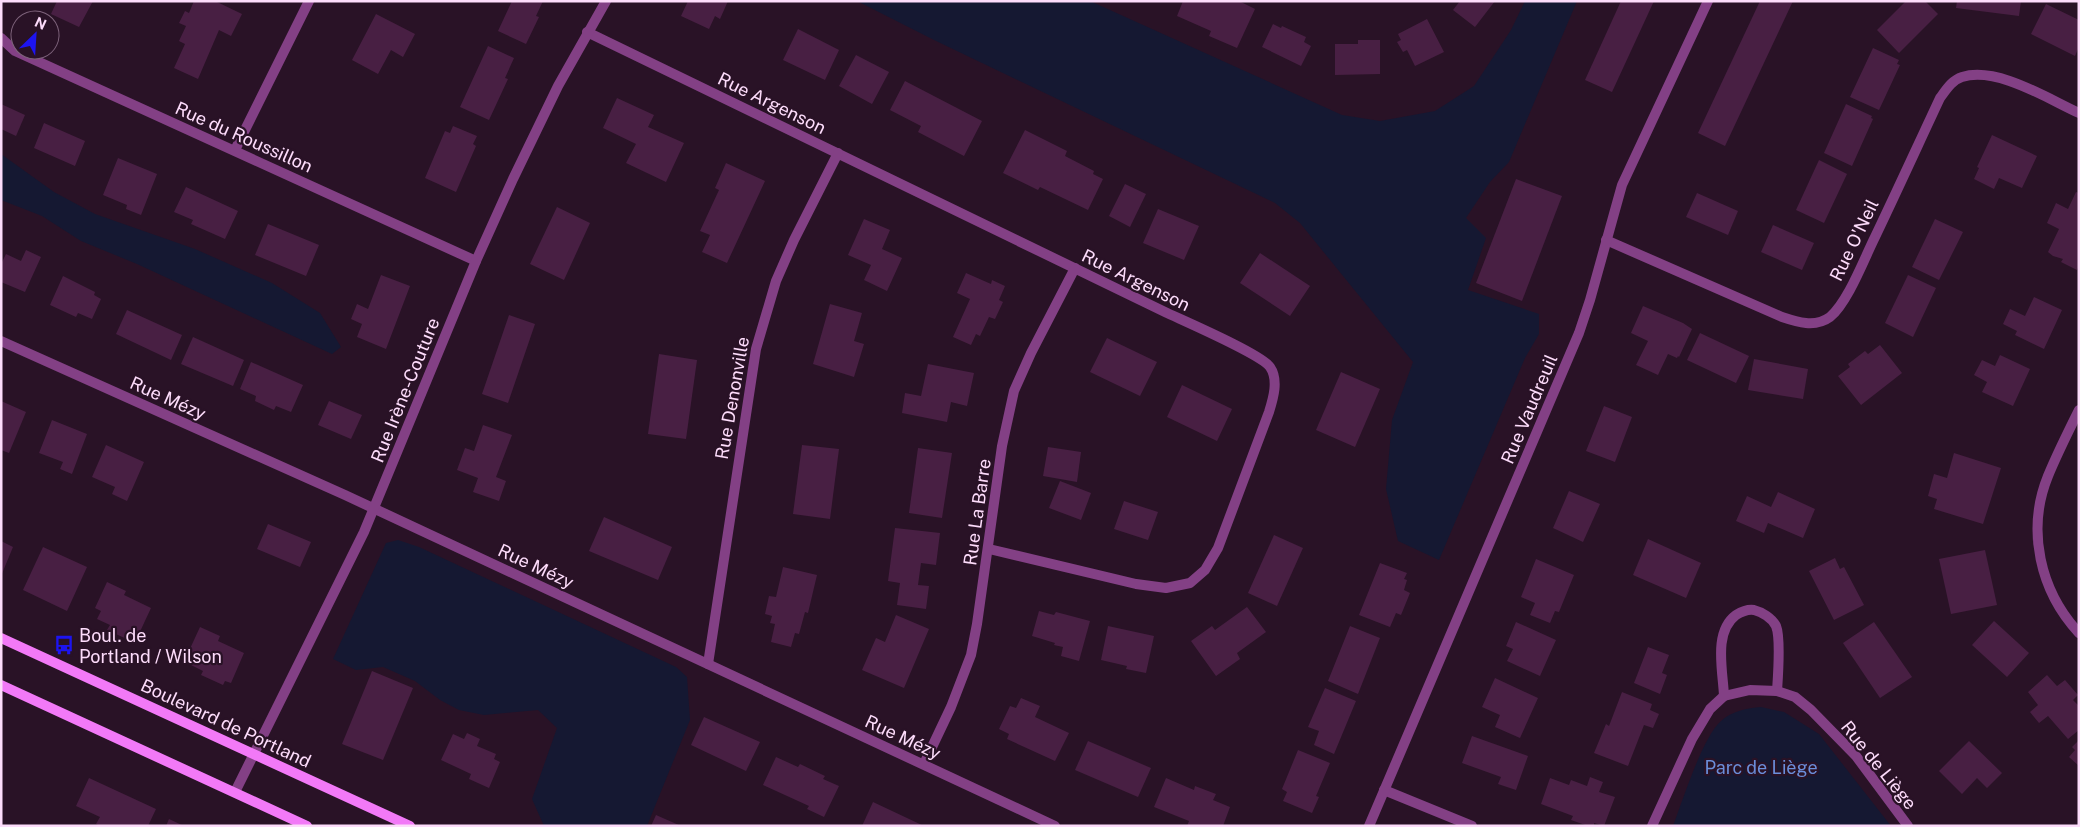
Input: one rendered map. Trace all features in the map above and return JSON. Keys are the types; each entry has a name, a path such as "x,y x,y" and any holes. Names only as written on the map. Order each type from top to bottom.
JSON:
{"main road":[{"name":"Boulevard de Portland","path":"1,638 410,826"},
{"path":"2,686 307,826"}],"street":[{"path":"236,150 309,1"},
{"name":"Rue Irène-Couture","path":"235,792 356,552 476,261 513,179 558,86 606,1"},
{"name":"Rue Vaudreuil","path":"1369,826 1566,365 1590,300 1622,184 1708,1"},
{"name":"Rue Argenson","path":"587,32 1257,357 1270,368 1275,385 1274,398 1218,548 1205,570 1190,583 1166,588 1136,584 988,549"},
{"name":"Rue du Roussillon","path":"1,38 15,51 236,150 476,261"},
{"name":"Rue O'Neil","path":"1606,240 1782,317 1800,322 1815,323 1829,318 1839,307 1940,98 1949,85 1961,77 1979,74 2000,78 2079,113"},
{"name":"Rue Denonville","path":"708,664 756,349 776,281 794,240 838,153"},
{"name":"Rue La Barre","path":"924,764 951,707 971,655 978,624 1002,446 1014,392 1030,353 1075,268"},
{"name":"Rue Mézy","path":"1,341 374,508 1055,826"},
{"path":"2079,410 2047,477 2040,502 2037,532 2041,565 2052,596 2079,633"},
{"path":"1652,826 1702,720 1710,709 1724,696 1721,646 1723,632 1728,620 1741,612 1754,610 1768,616 1775,625 1778,634 1777,691"},
{"name":"Rue de Liège","path":"1724,696 1750,690 1777,691 1795,697 1811,710 1850,750 1908,826"},
{"path":"1384,790 1472,826"}],"green space":[{"path":"857,1 1090,1 1342,115 1380,121 1435,111 1474,86 1511,30 1525,1 1577,1 1509,162 1490,182 1466,218 1486,238 1468,290 1539,314 1539,334 1525,358 1439,560 1398,541 1386,489 1392,420 1413,362 1300,223 1275,203 934,40"},
{"path":"1,154 54,192 95,214 195,249 272,283 320,313 341,347 332,354 137,264 81,241 42,216 1,200"},
{"path":"398,540 419,547 676,667 687,677 690,720 647,826 544,826 532,799 557,728 538,710 484,715 459,710 440,700 415,681 383,667 356,670 333,659 386,543"},
{"name":"Parc de Liège","path":"1761,707 1784,712 1819,734 1891,826 1673,826 1700,755 1714,729 1721,721 1735,712"}],"building":[{"path":"57,1 93,1 79,27 60,18 60,10 53,10"},
{"path":"194,1 215,1 242,14 231,36 219,30 198,79 174,68 185,44 179,41 186,26 179,23 185,11 189,13"},
{"path":"512,1 543,1 536,16 539,17 526,44 498,31"},
{"path":"688,1 728,1 720,19 715,16 709,29 681,16"},
{"path":"1183,1 1239,1 1255,9 1237,48 1209,36 1211,31 1177,16"},
{"path":"1460,1 1495,1 1475,27 1453,10"},
{"path":"1621,1 1654,1 1612,92 1585,80"},
{"path":"1760,1 1793,1 1725,146 1698,133"},
{"path":"1906,1 1925,1 1938,14 1899,53 1877,30"},
{"path":"1957,1 2021,1 2019,16 1956,8"},
{"path":"2046,4 2079,20 2079,47 2075,56 2031,34"},
{"path":"376,14 415,34 403,57 391,50 378,74 352,60"},
{"path":"1427,19 1444,52 1415,66 1407,50 1403,52 1397,42 1401,40 1398,34"},
{"path":"1273,24 1306,37 1304,42 1311,46 1301,66 1262,47"},
{"path":"798,29 839,50 825,80 783,60"},
{"path":"1358,40 1380,40 1380,74 1335,75 1335,44 1358,44"},
{"path":"488,46 514,58 505,78 508,79 489,120 460,107"},
{"path":"1873,48 1899,60 1897,64 1900,65 1879,110 1850,97"},
{"path":"856,55 889,72 872,104 839,86"},
{"path":"905,81 982,121 964,156 918,132 921,126 890,110"},
{"path":"617,98 654,115 648,127 684,143 666,182 626,163 636,144 603,128"},
{"path":"1,104 25,115 16,136 1,129"},
{"path":"1846,104 1872,116 1871,118 1873,119 1852,166 1824,153"},
{"path":"44,123 85,141 75,166 34,148"},
{"path":"453,126 477,136 473,144 476,146 456,192 425,178 445,131 450,133"},
{"path":"1025,130 1067,151 1065,156 1094,171 1093,174 1103,179 1088,210 1040,187 1038,190 1003,173"},
{"path":"1992,135 2037,156 2022,188 1999,178 1994,189 1974,179 1979,168 1977,167"},
{"path":"118,158 157,174 141,215 126,209 127,205 103,195"},
{"path":"1819,160 1847,174 1824,223 1796,210"},
{"path":"726,163 765,181 727,263 702,252 710,235 700,231 719,190 715,188"},
{"path":"1516,179 1562,196 1522,301 1476,283"},
{"path":"1125,184 1146,194 1130,227 1109,216"},
{"path":"186,187 238,211 225,239 191,224 193,220 174,212"},
{"path":"2076,192 2079,193 2079,266 2077,270 2061,262 2063,259 2053,256 2048,252 2059,229 2047,223 2056,203 2068,209"},
{"path":"1697,193 1738,211 1728,235 1686,217"},
{"path":"557,207 590,223 564,280 530,264"},
{"path":"1158,209 1199,226 1184,260 1143,243"},
{"path":"864,219 890,230 882,249 902,258 887,291 864,280 871,265 848,255"},
{"path":"1935,219 1963,232 1939,280 1912,267"},
{"path":"268,224 319,245 306,276 255,255"},
{"path":"1773,225 1814,243 1802,270 1761,252"},
{"path":"26,250 41,257 25,292 1,282 1,264 6,254 21,261"},
{"path":"1260,253 1310,286 1290,316 1240,283"},
{"path":"966,273 991,284 992,280 1005,286 999,300 1003,302 995,319 989,317 980,336 976,334 971,345 953,337 970,299 957,293"},
{"path":"381,275 410,286 386,349 357,337 362,324 351,319 357,304 368,309"},
{"path":"1908,275 1936,288 1913,337 1885,323"},
{"path":"63,276 95,292 94,295 101,299 92,319 78,313 76,317 50,305"},
{"path":"2034,297 2062,310 2044,349 2015,335 2017,331 2003,324 2010,309 2025,316"},
{"path":"830,304 862,313 854,341 864,344 854,377 813,364"},
{"path":"1643,306 1683,323 1692,329 1679,357 1668,354 1658,375 1636,365 1648,341 1631,333"},
{"path":"127,310 182,335 171,360 116,334"},
{"path":"509,315 535,324 508,403 482,394"},
{"path":"1700,333 1749,356 1736,383 1687,360"},
{"path":"193,337 244,360 233,386 181,364"},
{"path":"1107,338 1157,362 1140,396 1090,372"},
{"path":"1880,345 1902,373 1861,405 1838,376 1850,367 1848,364 1865,351 1868,354"},
{"path":"659,354 697,360 686,439 648,434"},
{"path":"2000,355 2030,369 2013,406 1982,392 1987,382 1974,375 1982,360 1995,366"},
{"path":"1754,359 1808,369 1803,399 1748,390"},
{"path":"251,362 303,385 291,412 276,406 274,410 255,401 256,396 240,389"},
{"path":"928,364 974,373 967,406 951,402 947,422 902,413 905,393 921,396"},
{"path":"1341,372 1380,389 1355,447 1316,430"},
{"path":"1182,385 1232,409 1217,441 1167,417"},
{"path":"1,401 26,412 9,453 1,450"},
{"path":"329,401 362,415 351,439 318,425"},
{"path":"1604,406 1632,417 1615,462 1586,451"},
{"path":"52,420 87,434 72,474 60,469 63,462 39,453"},
{"path":"483,425 512,435 496,477 506,481 499,501 473,492 478,478 457,470 465,448 474,451"},
{"path":"106,445 144,462 127,501 112,494 115,487 92,477"},
{"path":"802,445 839,449 830,519 793,514"},
{"path":"1048,447 1081,452 1077,482 1043,476"},
{"path":"918,448 952,453 942,518 909,513"},
{"path":"1954,453 2001,468 1983,524 1934,509 1937,499 1928,496 1934,474 1947,478"},
{"path":"1060,481 1091,493 1081,520 1049,508"},
{"path":"1569,491 1600,504 1583,542 1553,528"},
{"path":"1778,492 1815,509 1803,538 1768,523 1764,533 1736,521 1747,496 1771,507"},
{"path":"1124,501 1158,512 1148,540 1114,529"},
{"path":"604,517 672,547 658,580 589,551"},
{"path":"268,524 311,542 300,567 257,549"},
{"path":"895,528 940,533 936,565 921,563 918,585 929,586 926,609 897,605 900,583 888,581"},
{"path":"1274,535 1303,548 1277,606 1248,593"},
{"path":"1648,539 1701,563 1686,598 1633,575"},
{"path":"1,541 13,547 1,576"},
{"path":"43,547 87,567 67,611 23,590"},
{"path":"1985,550 1997,605 1951,614 1939,559"},
{"path":"1835,558 1840,569 1844,567 1864,605 1834,620 1809,571"},
{"path":"1536,559 1574,575 1559,612 1555,611 1550,623 1530,615 1535,603 1521,597"},
{"path":"1380,563 1407,573 1404,579 1407,580 1404,590 1410,593 1401,615 1396,613 1390,627 1359,615"},
{"path":"783,567 817,575 808,613 805,612 799,634 795,633 791,647 771,642 775,624 770,623 772,616 765,614 769,596 776,597"},
{"path":"107,582 126,591 124,595 151,608 137,638 131,635 129,640 107,630 110,625 97,619 101,611 95,608"},
{"path":"1247,607 1266,632 1237,653 1240,659 1216,676 1191,641 1212,626 1215,630"},
{"path":"1039,611 1054,615 1056,612 1090,621 1079,661 1061,656 1063,647 1032,636"},
{"path":"896,615 929,629 904,688 862,670 876,638 885,642"},
{"path":"1994,621 2029,653 2007,677 1972,645"},
{"path":"1516,622 1556,640 1540,676 1507,661 1513,649 1506,646"},
{"path":"1874,622 1912,677 1880,698 1843,643"},
{"path":"1108,626 1154,636 1146,673 1126,669 1127,666 1101,660"},
{"path":"1350,626 1380,638 1358,694 1328,681"},
{"path":"200,627 220,636 218,641 244,653 231,683 225,681 223,685 201,675 203,671 191,665 195,656 188,653"},
{"path":"1648,647 1669,655 1662,673 1667,675 1660,694 1634,683"},
{"path":"372,671 413,688 383,760 342,744"},
{"path":"2047,675 2057,686 2065,680 2078,695 2073,700 2079,706 2079,730 2068,739 2048,716 2039,723 2030,712 2038,705 2028,692"},
{"path":"1495,678 1538,698 1520,738 1495,727 1500,715 1482,707"},
{"path":"1325,688 1356,701 1334,754 1314,745 1319,731 1308,727"},
{"path":"1622,692 1652,704 1650,710 1659,714 1653,728 1644,725 1628,766 1594,753 1606,724 1609,726"},
{"path":"1021,698 1040,706 1035,717 1069,733 1055,761 1007,739 1009,734 999,729 1010,706 1016,708"},
{"path":"704,717 760,742 746,771 691,745"},
{"path":"467,733 480,739 477,746 496,754 494,759 500,762 489,788 469,779 471,774 441,760 453,734 464,739"},
{"path":"1472,736 1528,756 1516,790 1498,784 1501,777 1462,763"},
{"path":"2079,740 2079,766 2069,757 2075,750 2072,747"},
{"path":"1088,741 1151,768 1138,797 1075,770"},
{"path":"1969,741 2002,773 1987,788 1977,778 1962,794 1939,771"},
{"path":"1298,750 1330,763 1316,796 1319,797 1312,813 1283,801 1287,792 1282,789"},
{"path":"776,757 798,767 800,764 825,776 823,779 839,786 824,817 807,809 809,806 763,785"},
{"path":"1590,777 1603,782 1599,792 1615,797 1604,826 1594,823 1594,826 1588,826 1571,820 1573,816 1541,804 1550,778 1569,785 1571,780 1587,786"},
{"path":"89,778 156,809 148,826 100,826 96,824 100,817 76,806"},
{"path":"1166,778 1194,790 1195,786 1216,794 1213,800 1230,807 1223,826 1187,826 1189,821 1154,807"},
{"path":"873,802 924,826 862,826"},
{"path":"656,815 681,826 651,826"},
{"path":"169,819 184,826 166,826"}],"place":[{"name":"Boul. de Portland / Wilson","path":"64,645"}]}
